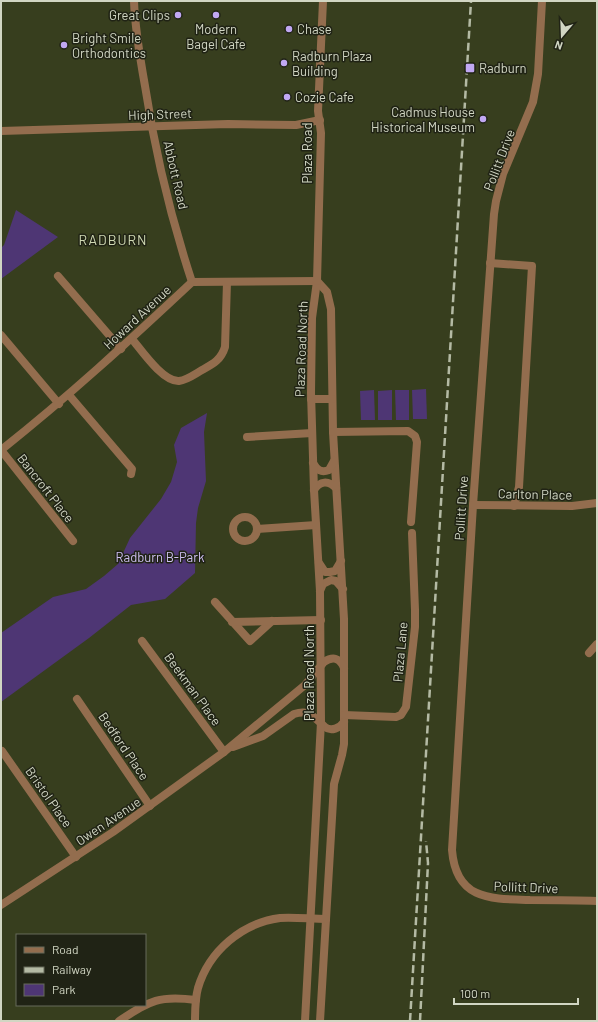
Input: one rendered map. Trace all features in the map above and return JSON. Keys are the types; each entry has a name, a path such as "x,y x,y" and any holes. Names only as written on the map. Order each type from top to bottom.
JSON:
{"street":[{"name":"Abbott Road","path":"134,1 139,49 152,126 178,236 192,282"},
{"name":"Plaza Road","path":"318,281 320,120 318,111 323,1"},
{"name":"Pollitt Drive","path":"542,1 538,74 533,102 500,187 494,214 473,505 452,850 456,871 461,880 476,894 487,898 597,901"},
{"name":"High Street","path":"1,131 228,124 296,125 320,120"},
{"path":"490,263 532,266 519,487 514,506"},
{"path":"58,276 121,349"},
{"path":"192,282 318,281"},
{"name":"Plaza Road North","path":"318,281 327,292 331,309 334,461 343,589 345,668 342,755 334,784 320,1021"},
{"name":"Plaza Road North","path":"304,1021 321,722 321,620 311,400 312,318 318,281"},
{"name":"Howard Avenue","path":"1,450 59,404 132,339 192,282"},
{"path":"132,339 164,376 171,380 179,381 186,379 212,365 218,360 225,347 227,282"},
{"path":"1,335 59,404"},
{"path":"69,395 132,469 131,474"},
{"path":"311,400 332,399"},
{"path":"333,432 408,431 415,436 417,442 411,522"},
{"path":"247,437 312,434"},
{"name":"Bancroft Place","path":"1,450 73,541"},
{"path":"313,463 319,471 324,472 329,470 334,461"},
{"path":"314,490 321,483 325,482 330,482 336,488"},
{"name":"Carlton Place","path":"473,505 572,506 597,503"},
{"path":"257,529 316,525"},
{"name":"Plaza Lane","path":"344,719 396,717 401,715 406,707 416,610 412,533"},
{"path":"318,561 320,568 325,572 335,571 341,561"},
{"path":"320,591 323,584 330,580 336,581 343,589"},
{"path":"216,602 250,641 272,621"},
{"path":"232,622 321,620"},
{"name":"Beekman Place","path":"142,641 224,752"},
{"path":"589,653 597,644"},
{"path":"321,665 328,659 336,659 340,660 345,668"},
{"name":"Owen Avenue","path":"1,905 76,857 150,806 224,752 306,685 321,665"},
{"name":"Bedford Place","path":"77,699 150,806"},
{"name":"Owen Avenue","path":"224,752 235,746 263,736 294,714 305,712 314,716 327,728 331,729 339,727 344,719"},
{"name":"Bristol Place","path":"2,751 76,857"},
{"path":"195,1021 196,1000 199,987 210,962 228,941 239,933 263,922 279,918 326,919"},
{"path":"146,1005 166,998 196,1000"},
{"path":"119,1021 143,1006"}],"green space":[{"path":"16,210 58,237 1,279 1,248 4,245"},
{"path":"426,389 427,419 413,419 412,390"},
{"path":"374,390 375,420 361,420 360,391"},
{"path":"392,390 392,420 378,420 378,391"},
{"path":"395,390 409,390 409,420 396,420"},
{"name":"Radburn B-Park","path":"207,413 204,432 206,481 198,508 196,523 195,573 165,599 131,605 89,638 1,702 1,633 53,597 86,589 118,564 130,538 161,499 171,482 177,462 174,445 181,428"}],"railway":[{"path":"410,1021 471,1"},
{"path":"420,1021 428,863 426,841"}],"place":[{"name":"Great Clips","path":"178,15"},
{"name":"Modern Bagel Cafe","path":"216,15"},
{"name":"Chase","path":"289,29"},
{"name":"Bright Smile Orthodontics","path":"64,45"},
{"name":"Radburn Plaza Building","path":"284,63"},
{"name":"Radburn","path":"470,68"},
{"name":"Cozie Cafe","path":"287,97"},
{"name":"Cadmus House Historical Museum","path":"483,119"}],"district":[{"name":"RADBURN","path":"113,240"}]}
